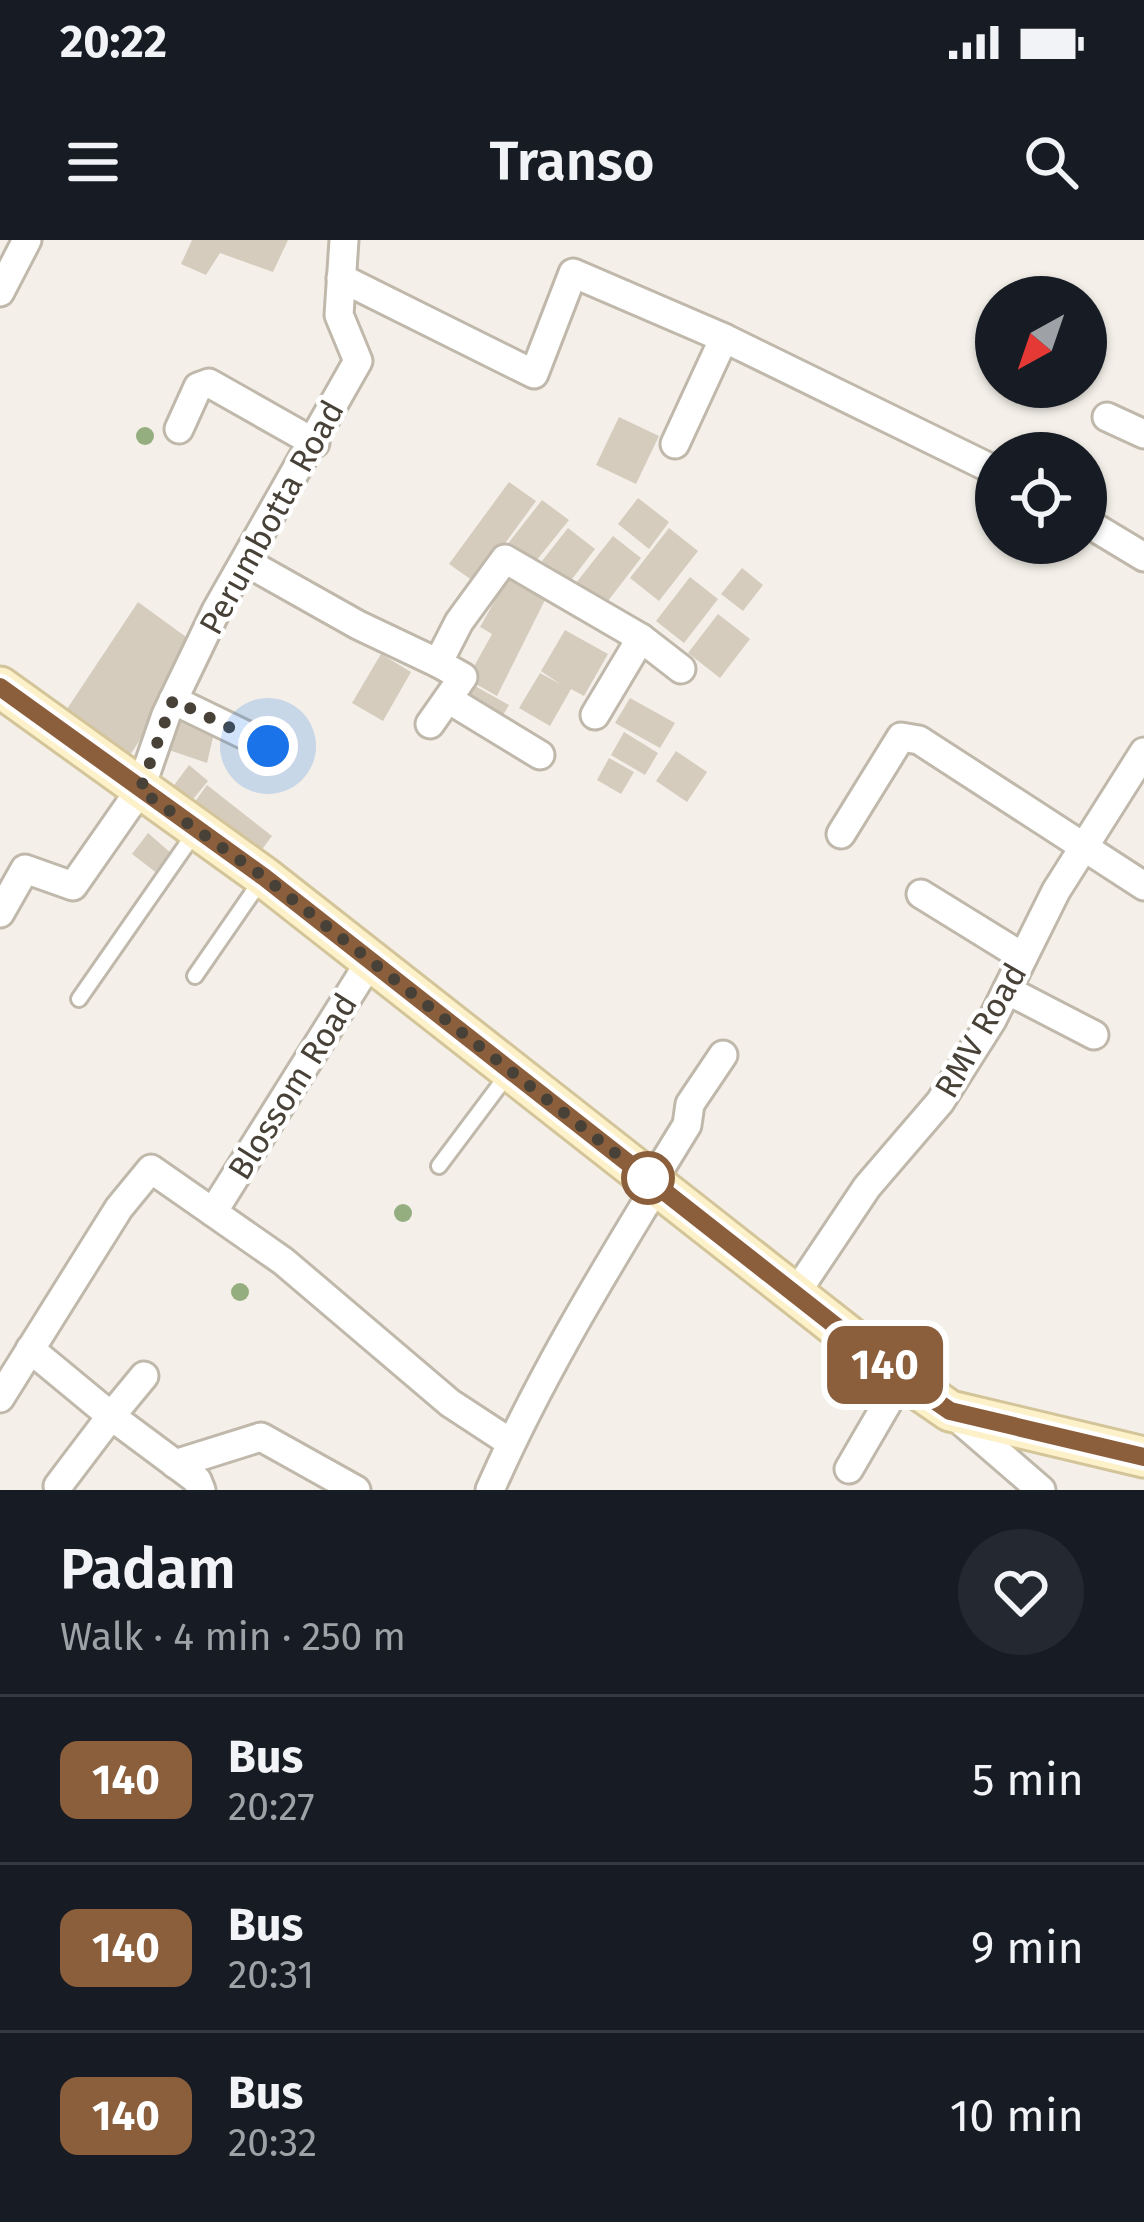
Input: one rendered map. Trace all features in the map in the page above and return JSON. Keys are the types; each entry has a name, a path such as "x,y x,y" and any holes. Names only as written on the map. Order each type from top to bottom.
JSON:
{"main road":[{"path":"0,687 264,877 950,1411 1144,1457"}],"street":[{"path":"0,292 27,240"},
{"name":"Perumbotta Road","path":"0,913 25,869 73,886 140,790 173,700 216,611 358,361 339,316 344,240"},
{"path":"341,278 534,374 573,273 724,338 975,461"},
{"path":"675,444 724,338"},
{"path":"179,429 198,387 208,382 315,443"},
{"path":"1107,417 1144,434"},
{"path":"1107,535 1144,557"},
{"path":"438,663 459,622 505,559 641,638 681,669"},
{"path":"246,562 463,677 430,724"},
{"path":"595,715 641,638"},
{"path":"448,699 540,755"},
{"path":"173,700 268,746"},
{"path":"841,834 901,737 919,740 1144,886"},
{"name":"RMV Road","path":"796,1293 867,1187 940,1102 1007,990 1056,891 1144,752"},
{"path":"921,894 1023,957"},
{"name":"Blossom Road","path":"213,1212 371,959"},
{"path":"1007,990 1094,1035"},
{"path":"490,1490 576,1318 687,1125 690,1104 723,1055"},
{"path":"0,1398 119,1208 151,1169 283,1261 450,1403 511,1443"},
{"path":"30,1349 197,1480 201,1490"},
{"path":"58,1486 143,1376"},
{"path":"849,1469 902,1378"},
{"path":"950,1411 1040,1490"},
{"path":"175,1464 261,1437 356,1490"}],"lane":[{"path":"79,999 197,830"},
{"path":"195,976 264,877"},
{"path":"439,1166 511,1070"}],"building":[{"path":"192,240 288,240 273,272 220,253 206,275 181,264"},
{"path":"619,417 659,436 636,484 596,465"},
{"path":"509,482 536,501 476,583 449,564"},
{"path":"638,498 669,522 649,549 618,524"},
{"path":"542,500 569,520 532,566 506,546"},
{"path":"568,528 595,549 569,583 542,561"},
{"path":"669,528 698,551 659,601 630,578"},
{"path":"613,536 641,558 601,610 572,588"},
{"path":"742,568 763,585 743,611 721,594"},
{"path":"690,577 718,599 684,643 656,621"},
{"path":"507,579 545,600 497,696 467,679 492,634 480,627"},
{"path":"138,602 193,642 159,711 128,758 65,712"},
{"path":"718,614 750,639 720,678 688,653"},
{"path":"565,630 608,654 584,696 571,689 550,726 519,708 540,673 560,684 541,671"},
{"path":"381,654 411,672 383,721 352,703"},
{"path":"475,686 509,705 497,725 464,705"},
{"path":"630,698 675,723 660,748 615,723"},
{"path":"176,720 214,733 207,763 166,749"},
{"path":"624,732 658,753 645,775 611,755"},
{"path":"676,751 707,772 687,802 656,781"},
{"path":"609,758 634,772 621,794 597,780"},
{"path":"189,765 208,781 190,803 172,788"},
{"path":"207,785 272,836 260,852 191,807"},
{"path":"148,833 172,854 158,874 132,854"}],"bus line":[{"name":"140","path":"0,687 264,877 950,1411 1144,1457"}],"route":[{"path":"268,746 173,700 140,790 264,877 652,1182 648,1178"}]}
